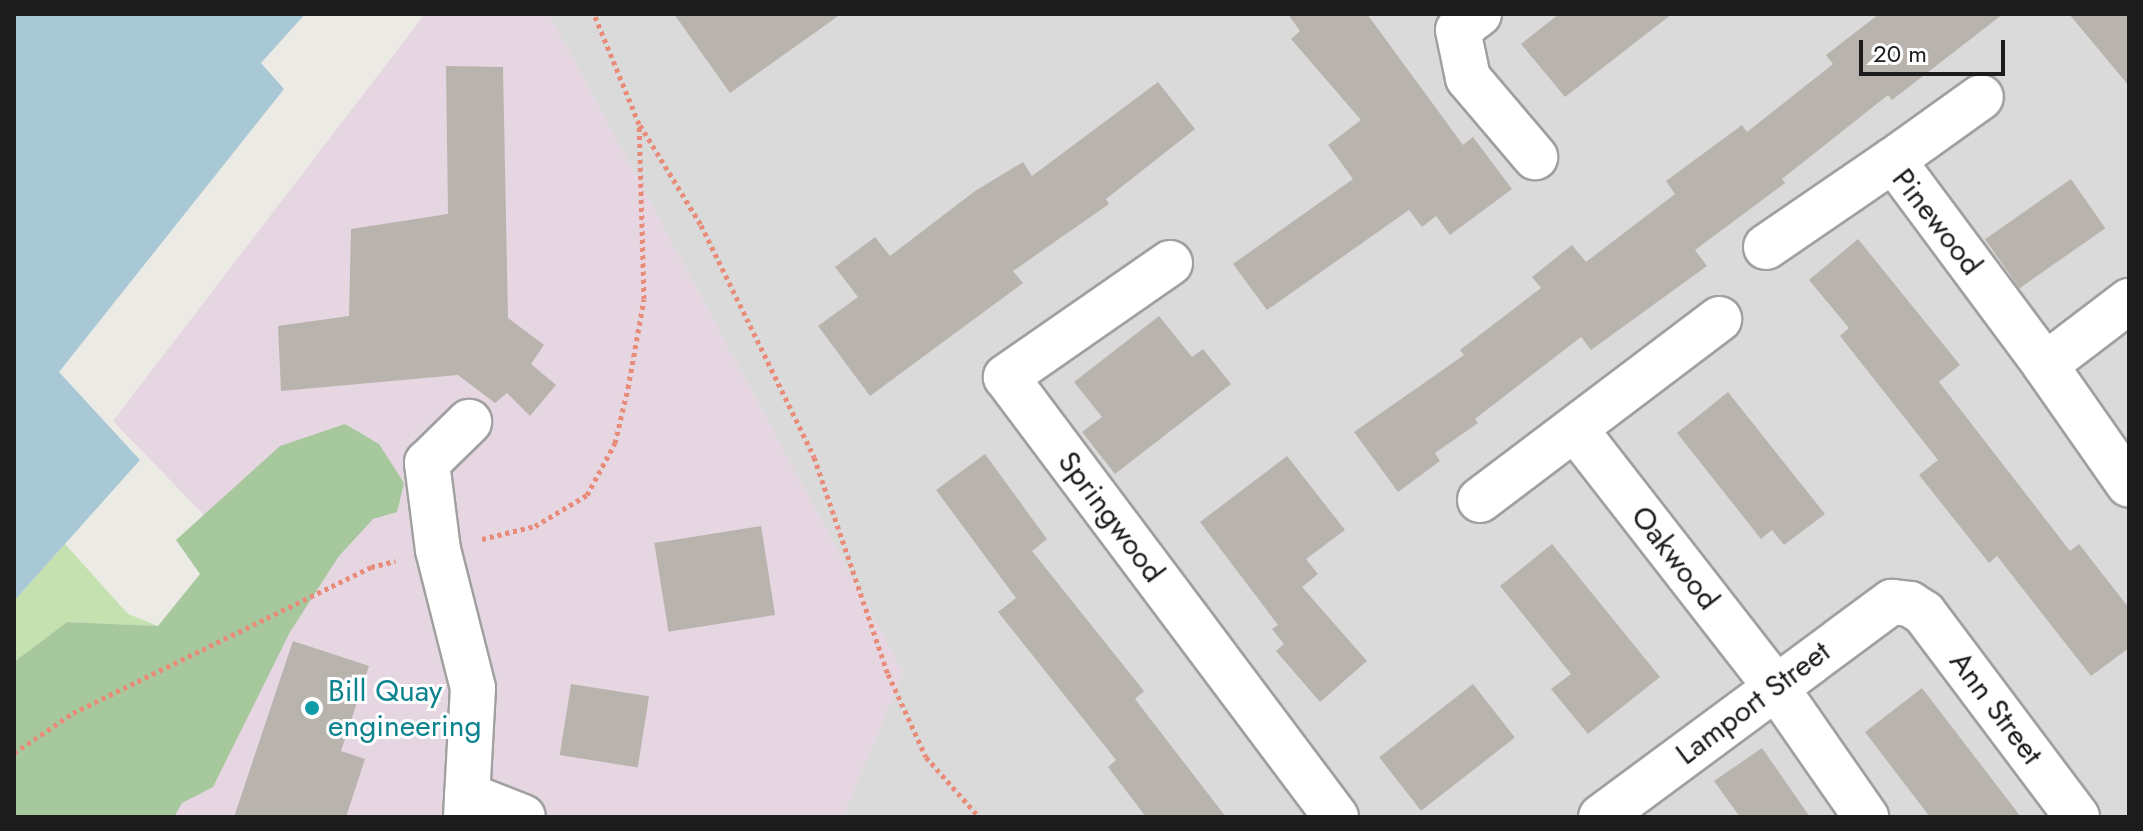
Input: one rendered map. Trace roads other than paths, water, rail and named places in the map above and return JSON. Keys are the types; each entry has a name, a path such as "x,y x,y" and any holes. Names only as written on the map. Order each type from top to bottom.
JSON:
{"street":[{"path":"1479,14 1458,30 1468,78 1535,157"},
{"path":"1893,160 1981,97"},
{"name":"Pinewood","path":"1766,247 1893,160 2045,365 2129,485"},
{"name":"Springwood","path":"1170,263 1006,377 1336,817"},
{"path":"2045,365 2129,301"},
{"path":"1480,500 1719,319"},
{"path":"469,422 427,463 438,550 473,688 466,806 523,817"},
{"name":"Oakwood","path":"1575,429 1775,686 1866,817"},
{"name":"Lamport Street","path":"1601,817 1892,602 1910,604"},
{"name":"Ann Street","path":"1910,604 1939,632 2077,817"}],"water":[{"path":"14,14 305,14 261,63 284,89 59,372 140,460 14,601"}],"place":[{"name":"Bill Quay engineering","path":"312,708"}]}
